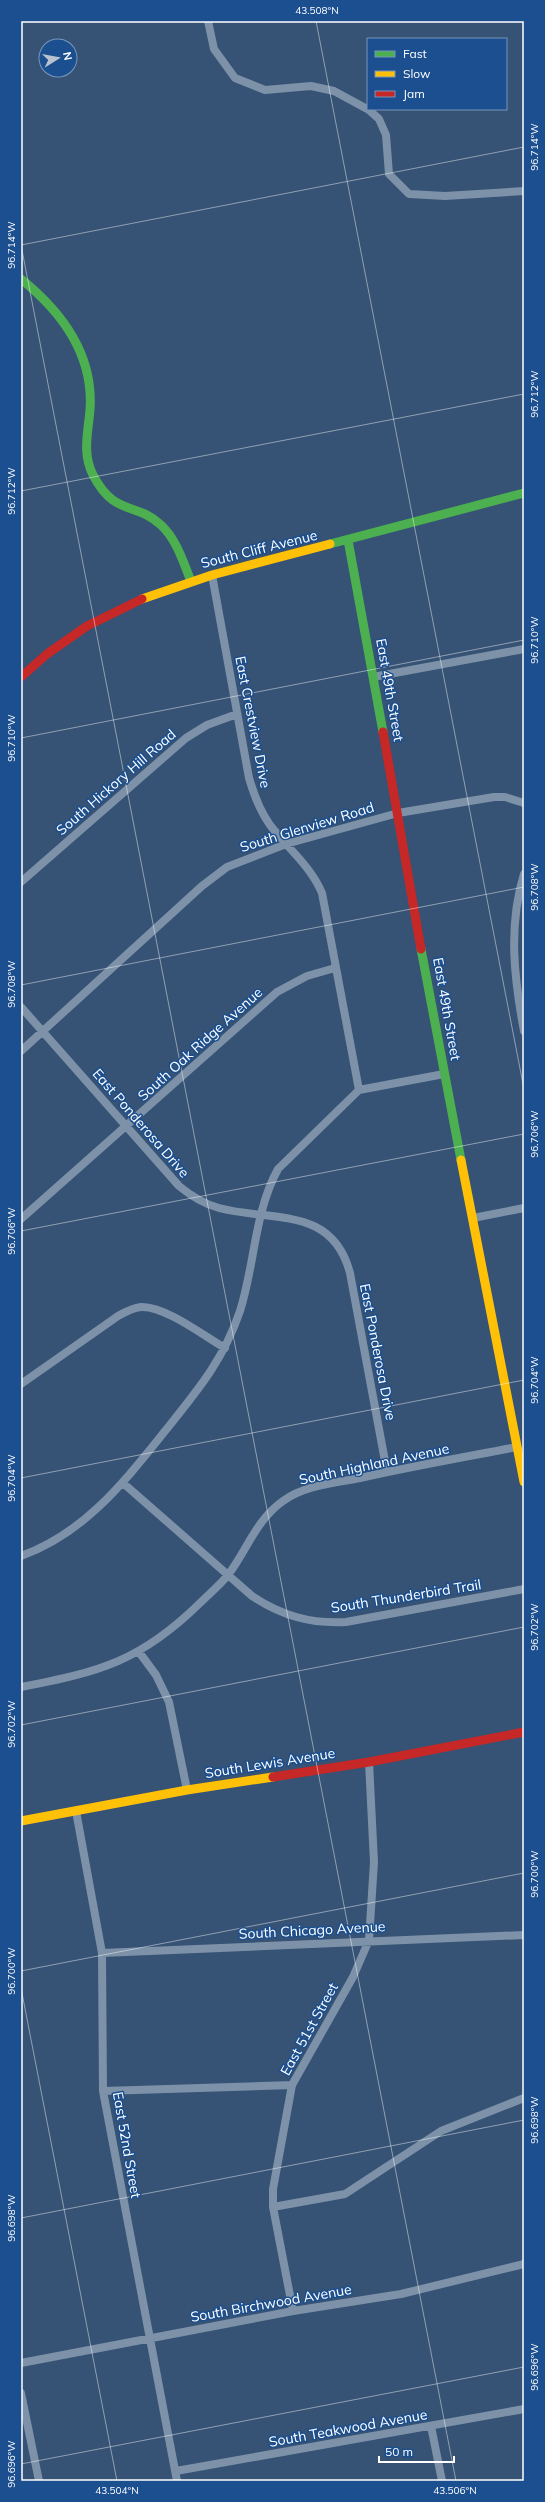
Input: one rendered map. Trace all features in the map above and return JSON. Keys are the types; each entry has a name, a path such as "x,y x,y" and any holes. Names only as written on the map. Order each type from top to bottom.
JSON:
{"street":[{"path":"208,21 214,50 235,78 265,90 311,86 334,91 367,109"},
{"path":"369,110 379,119 386,135 389,174 409,194 445,196 524,191"},
{"path":"21,279 48,302 70,328 89,370 90,408 85,438 89,465 99,483 115,502 143,514 161,525 171,537 192,581"},
{"name":"South Cliff Avenue","path":"21,677 47,654 87,626 137,600 212,575 524,493"},
{"name":"East 49th Street","path":"348,540 444,1074 524,1482"},
{"name":"East Crestview Drive","path":"212,575 249,778 256,800 268,822 286,844 310,869 322,893 359,1090"},
{"path":"373,677 524,649"},
{"name":"South Hickory Hill Road","path":"21,882 186,738 207,725 237,714"},
{"name":"South Glenview Road","path":"21,1051 212,877 240,861 286,844 398,813 494,797 505,797 524,803"},
{"path":"524,874 516,913 514,957 524,1030"},
{"name":"South Oak Ridge Avenue","path":"21,1220 128,1127 277,992 307,976 335,968"},
{"name":"East Ponderosa Drive","path":"21,1007 179,1186 189,1194 218,1208 297,1219 314,1225 326,1233 341,1251 350,1273 387,1472"},
{"path":"21,1556 70,1532 98,1509 123,1483 196,1394 225,1348 236,1322 249,1278 261,1214 270,1183 278,1169 359,1090 444,1074"},
{"path":"473,1218 524,1208"},
{"path":"21,1384 118,1316 129,1310 141,1307 155,1308 225,1348"},
{"name":"South Highland Avenue","path":"21,1687 83,1675 112,1665 139,1652 183,1619 227,1576 258,1525 284,1500 310,1488 518,1447"},
{"name":"South Thunderbird Trail","path":"123,1483 227,1576 252,1596 282,1613 300,1619 330,1623 346,1622 524,1589"},
{"path":"139,1652 156,1675 169,1702 187,1790"},
{"name":"South Lewis Avenue","path":"21,1821 187,1790 369,1762 524,1732"},
{"name":"East 51st Street","path":"293,2311 274,2207 273,2189 292,2085 353,1977 369,1940 374,1862 369,1762"},
{"name":"East 52nd Street","path":"76,1811 102,1953 103,2091 177,2481"},
{"name":"South Chicago Avenue","path":"102,1953 369,1940 524,1935"},
{"path":"103,2091 292,2085"},
{"path":"274,2207 346,2194 441,2131 524,2098"},
{"name":"South Birchwood Avenue","path":"21,2362 293,2311 402,2294 524,2264"},
{"path":"21,2393 39,2481"},
{"name":"South Teakwood Avenue","path":"176,2471 524,2409"},
{"path":"432,2426 442,2481"}],"traffic: fast":[{"path":"21,279 36,292 62,320 81,353 87,371 90,390 87,451 93,475 109,497 117,503 152,518 167,531 179,552 191,581"},
{"path":"330,544 524,493"},
{"path":"348,540 383,732"},
{"path":"421,949 461,1160"}],"traffic: slow":[{"path":"142,599 212,575 330,544"},
{"path":"461,1160 524,1482"},
{"path":"21,1821 187,1790 273,1777"}],"traffic: jam":[{"path":"21,677 47,654 87,626 142,599"},
{"path":"383,732 421,949"},
{"path":"273,1777 369,1762 524,1732"}]}
